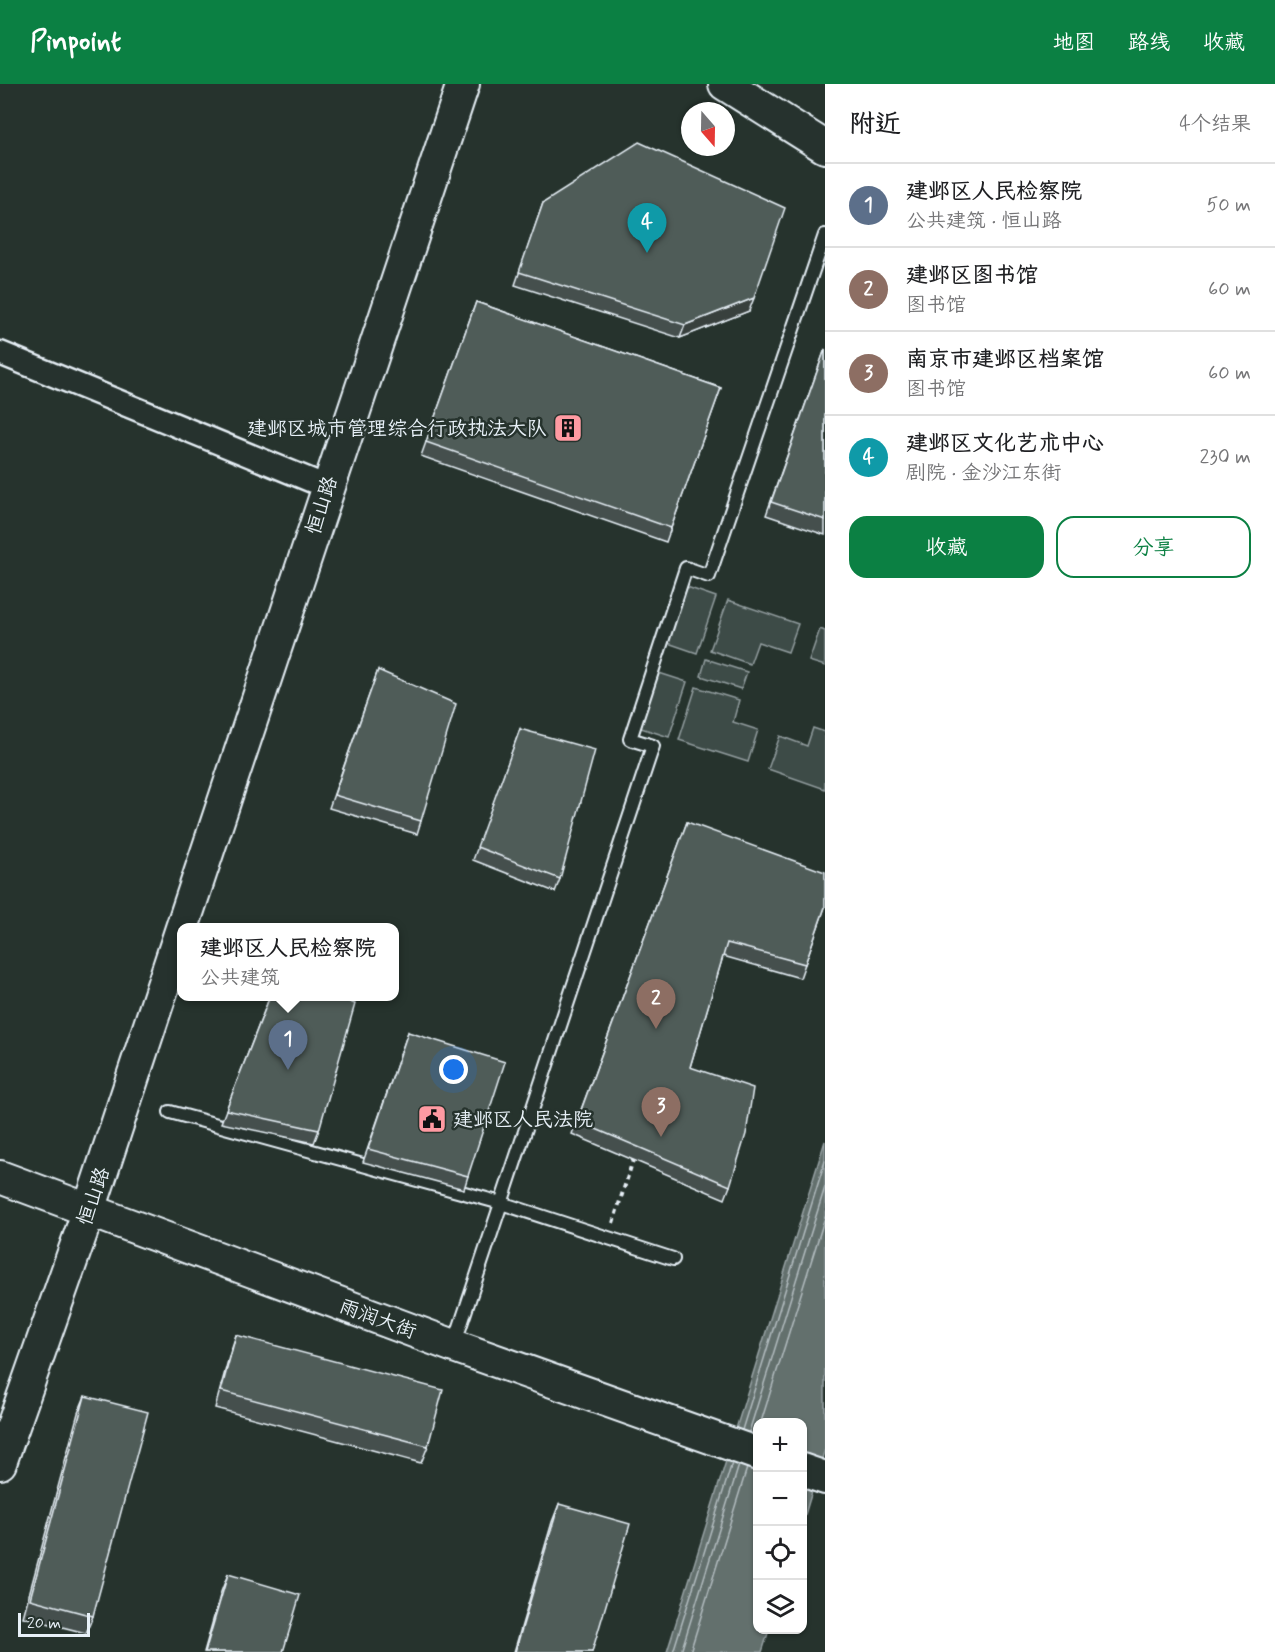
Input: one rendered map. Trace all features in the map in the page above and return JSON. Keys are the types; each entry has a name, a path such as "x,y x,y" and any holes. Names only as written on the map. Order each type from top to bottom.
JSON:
{"street":[{"name":"恒山路","path":"184,923 463,84"},
{"path":"725,84 825,147"},
{"path":"0,353 327,487"},
{"name":"恒山路","path":"0,1463 177,943"},
{"name":"雨润大街","path":"0,1177 454,1346 753,1452"},
{"path":"807,1472 825,1478"}],"lane":[{"path":"454,1346 653,746 630,739 686,568 709,576 825,235"},
{"path":"170,1112 501,1203 673,1259"}],"path":[{"path":"608,1238 633,1160"}],"shaded area":[{"path":"684,586 716,597 697,653 665,642"},
{"path":"728,600 798,624 788,652 758,642 750,664 710,650"},
{"path":"820,629 825,631 825,666 809,661"},
{"path":"706,659 747,672 741,689 701,676"},
{"path":"656,672 687,682 669,737 638,727"},
{"path":"696,687 739,700 733,722 758,730 748,762 679,740"},
{"path":"813,728 825,732 825,789 768,769 780,736 807,746"}],"water":[{"path":"825,1141 825,1449 807,1508 807,1418 753,1418 753,1634 768,1634 762,1652 667,1652"}],"building":[{"path":"639,142 785,208 754,298 685,325 519,272 543,203"},
{"name":"建邺区城市管理综合行政执法大队","path":"476,302 721,388 671,528 426,442"},
{"path":"825,349 825,520 771,502"},
{"path":"378,670 456,704 421,821 334,795"},
{"path":"520,729 595,750 560,879 477,847"},
{"path":"687,822 825,872 825,907 805,964 727,943 690,1067 753,1088 746,1134 730,1186 577,1121"},
{"path":"268,1001 348,1001 355,1004 319,1130 226,1110"},
{"name":"建邺区人民法院","path":"408,1032 505,1062 468,1176 368,1149"},
{"path":"236,1335 443,1390 428,1446 221,1391"},
{"path":"85,1396 148,1412 93,1616 30,1599"},
{"path":"559,1504 630,1524 592,1652 515,1652"},
{"path":"228,1574 300,1595 283,1652 205,1652"}],"place":[{"name":"建邺区文化艺术中心","path":"647,253"},
{"name":"建邺区城市管理综合行政执法大队","path":"568,428"},
{"name":"建邺区图书馆","path":"656,1029"},
{"name":"建邺区人民检察院","path":"288,1070"},
{"name":"建邺区人民法院","path":"432,1119"},
{"name":"南京市建邺区档案馆","path":"661,1137"}]}
